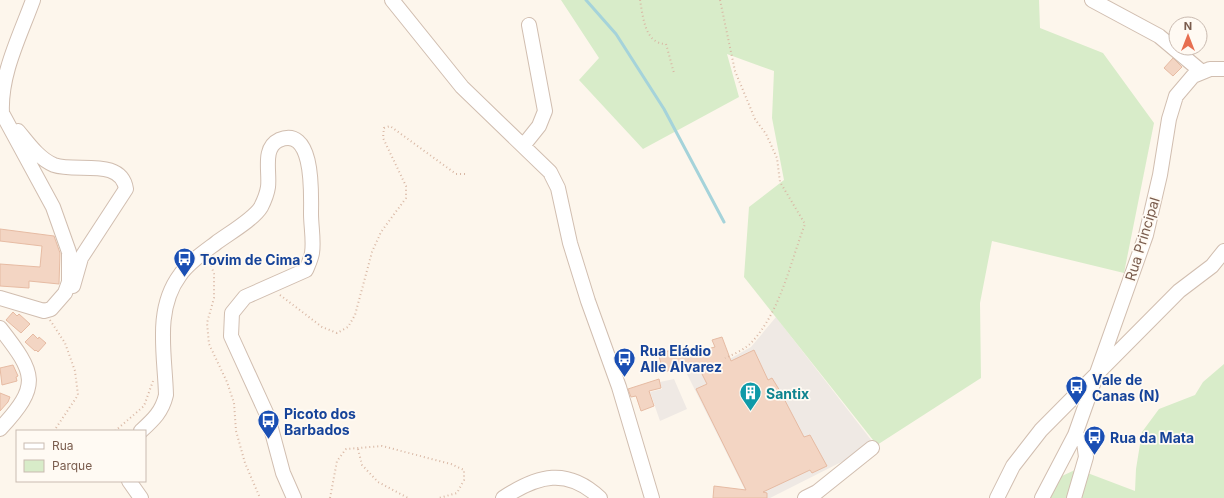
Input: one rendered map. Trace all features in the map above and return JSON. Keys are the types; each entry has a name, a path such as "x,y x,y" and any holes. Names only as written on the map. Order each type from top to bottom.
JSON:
{"street":[{"path":"33,0 6,72 1,98 2,113 53,207 69,252 69,282 65,293"},
{"path":"392,0 462,88 550,172 558,188 570,243 588,302 619,387 652,498"},
{"path":"1092,0 1159,36 1202,72"},
{"path":"523,146 540,126 545,111 529,25"},
{"name":"Rua Principal","path":"1042,498 1075,435 1146,234 1160,175 1168,119 1178,92 1186,81 1202,72 1224,69"},
{"path":"0,298 44,311 51,309 74,285 81,258 126,189 125,181 122,176 102,168 54,165 44,159 2,113"},
{"path":"142,430 158,416 164,407 166,395 162,323 167,301 180,274 207,249 259,209 266,197 268,186 268,155 272,146 287,138 294,140 306,153 310,167 312,252 306,270 245,297 232,314 231,336 268,417 283,473 294,498"},
{"path":"997,498 1013,466 1041,430 1096,376 1179,290 1212,266 1224,251"},
{"path":"0,328 21,357 27,370 29,383 27,396 24,401 0,429"},
{"path":"1074,498 1086,457 1084,442 1075,435"},
{"path":"805,498 817,492 872,448"},
{"path":"503,498 538,479 556,477 571,479 592,490 600,498"},
{"path":"131,482 140,498"}],"path":[{"path":"640,0 643,18 651,39 658,44 666,44 674,73"},
{"path":"720,0 735,71 755,119 766,134 777,158 780,182 805,224 787,278 774,310 751,344 725,358"},
{"path":"270,287 322,328 337,333 348,328 355,315 372,252 381,232 406,198 406,186 383,138 384,128 390,126 456,174 466,174"},
{"path":"207,249 214,274 214,298 207,323 209,344 227,382 234,402 236,431 245,463 260,498"},
{"path":"44,311 66,343 75,371 78,395 55,430"},
{"path":"115,430 144,406 154,378"},
{"path":"330,498 337,461 346,449 382,446 451,464 464,470 464,480 457,493 439,498"},
{"path":"358,449 362,465 378,482 408,498"}],"shaded area":[{"path":"776,317 875,445 770,498 749,498 687,374 726,361 751,347"},
{"path":"674,379 687,409 660,421 650,392 662,389 660,382"}],"green space":[{"path":"561,0 1039,0 1040,28 1103,53 1154,123 1124,273 992,241 980,303 981,378 877,445 744,277 749,207 784,180 772,118 774,71 727,54 739,97 643,149 579,80 599,58"},
{"path":"1224,364 1224,498 1047,498 1062,476 1077,469 1135,491 1136,469 1142,432 1159,409 1195,395 1203,382"}],"building":[{"path":"1173,58 1182,67 1173,76 1164,68"},
{"path":"0,229 54,236 60,253 59,284 29,281 29,288 0,286 0,264 40,267 42,246 0,241"},
{"path":"13,312 17,316 19,314 30,324 21,333 6,320"},
{"path":"33,334 38,339 39,337 46,343 38,352 25,342"},
{"name":"Santix","path":"722,337 731,361 754,350 768,380 772,378 804,437 810,435 827,466 812,473 810,470 763,492 767,493 767,498 713,498 714,486 746,490 696,389 707,384 697,364 663,372 659,356 660,353 682,349 684,355 715,347 712,340"},
{"path":"13,365 18,376 16,377 17,381 2,385 0,368"},
{"path":"659,379 661,388 649,391 654,406 641,411 636,396 631,397 628,389"},
{"path":"0,393 10,397 8,402 0,411"}],"waterway":[{"path":"586,0 616,34 664,109 724,222"}],"place":[{"name":"Tovim de Cima 3","path":"185,278"},
{"name":"Rua Eládio Alle Alvarez","path":"624,378"},
{"name":"Vale de Canas (N)","path":"1077,406"},
{"name":"Santix","path":"750,412"},
{"name":"Picoto dos Barbados","path":"268,440"},
{"name":"Rua da Mata","path":"1094,456"}]}
